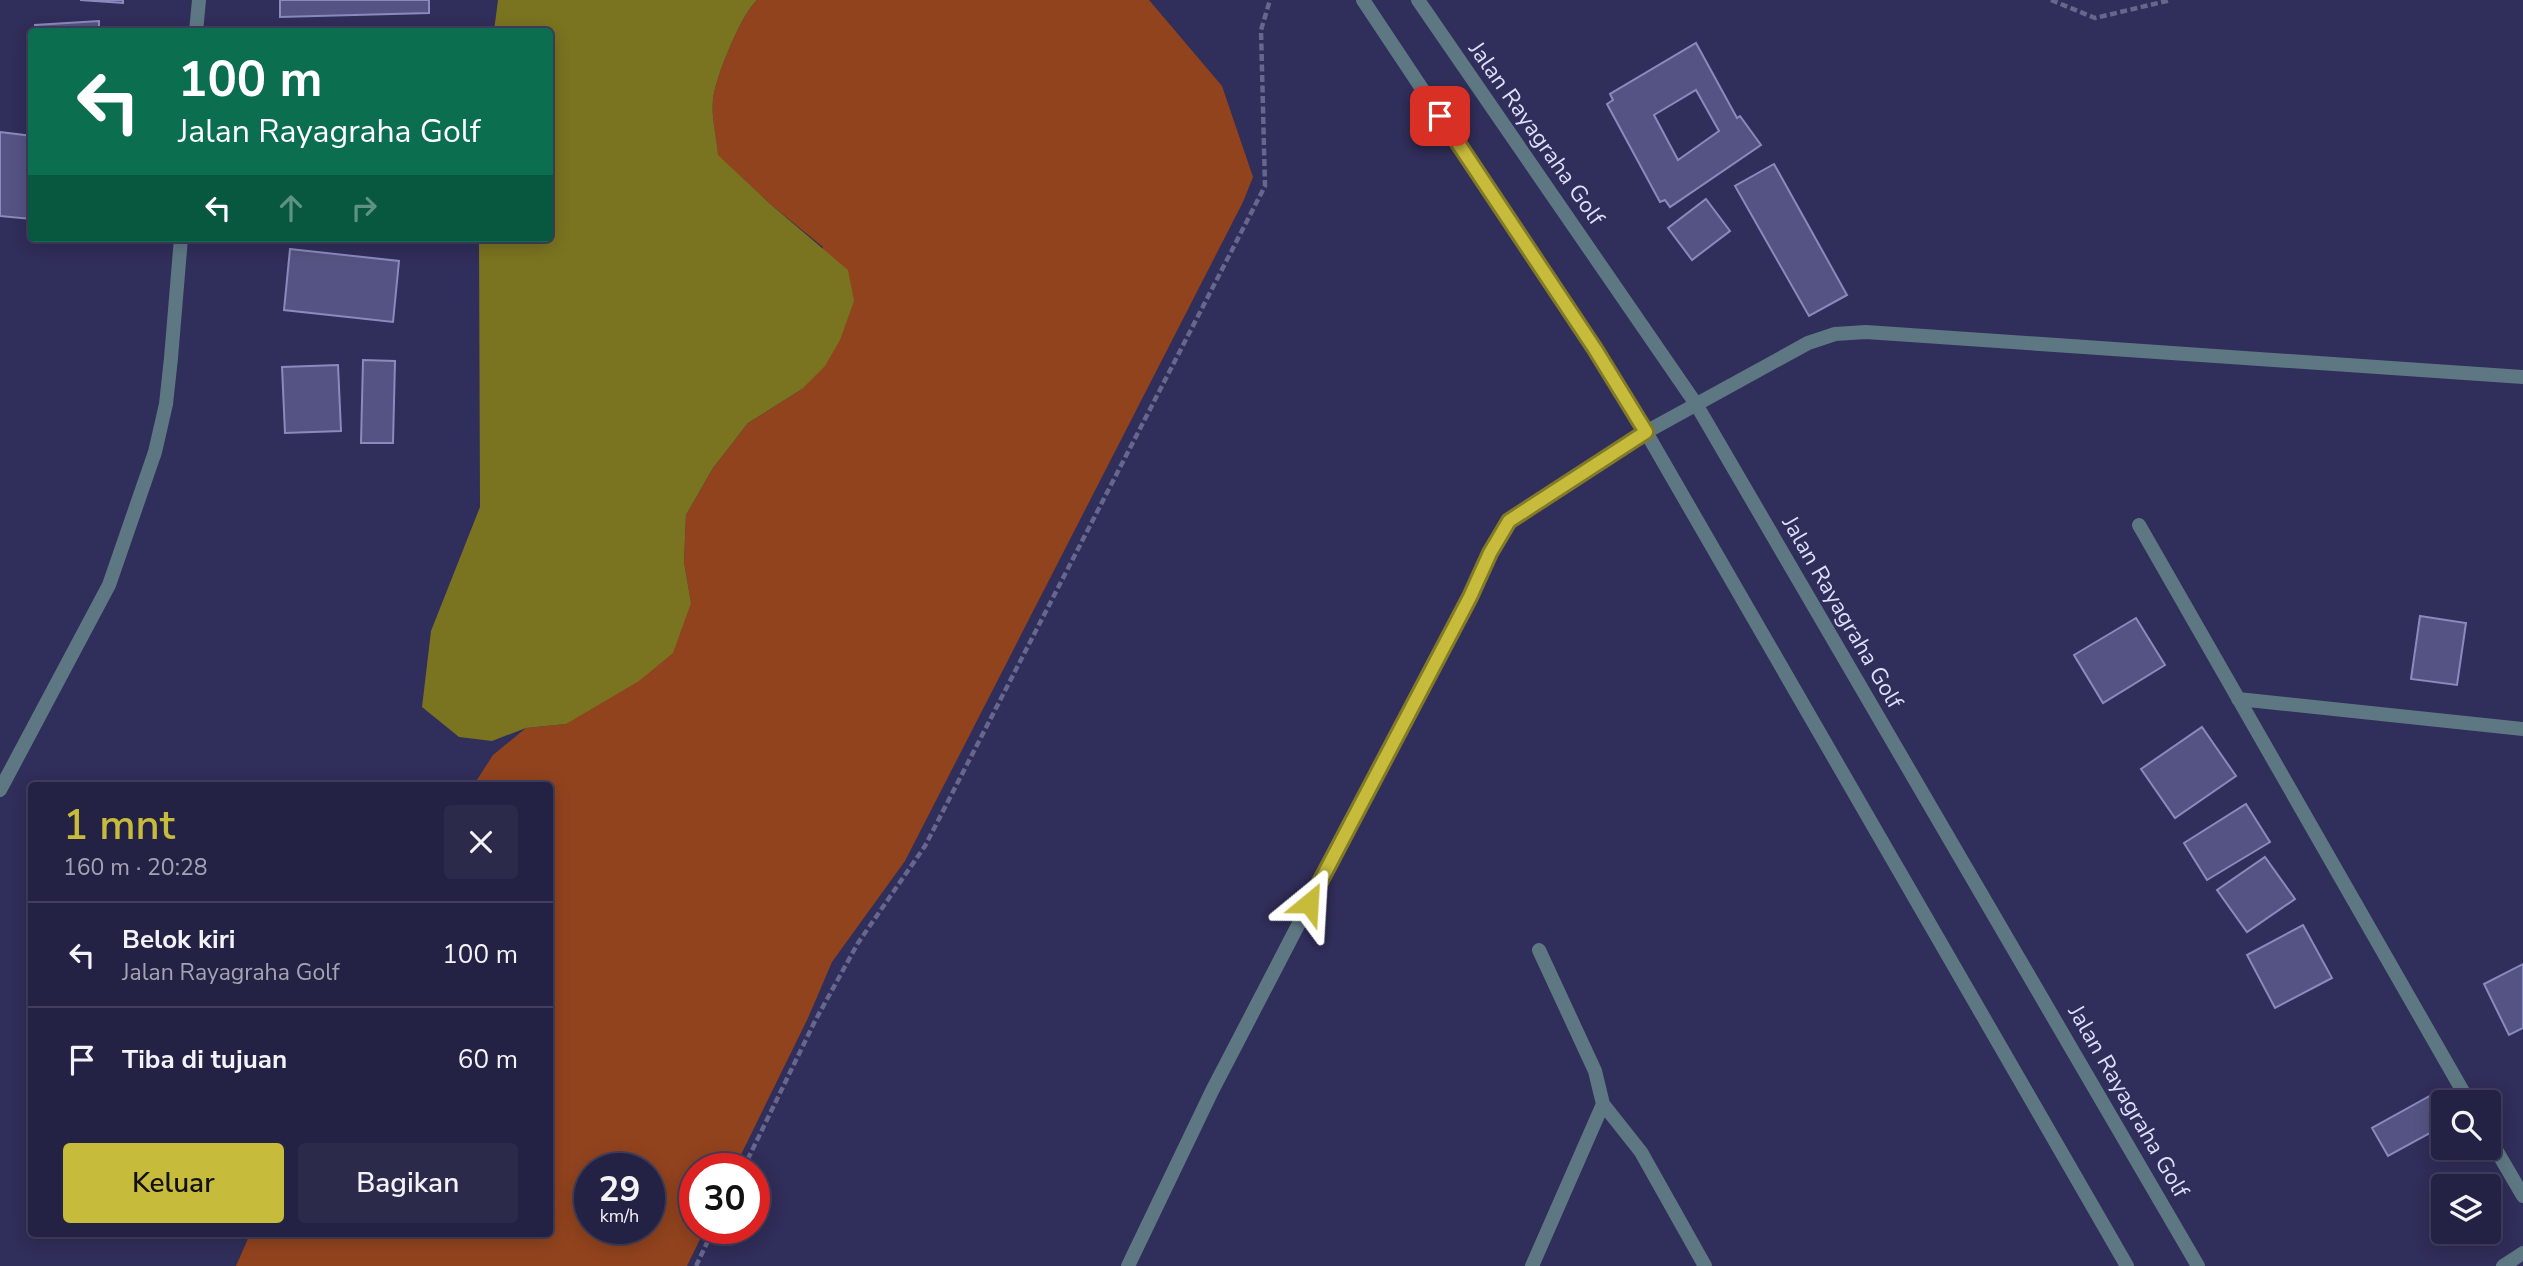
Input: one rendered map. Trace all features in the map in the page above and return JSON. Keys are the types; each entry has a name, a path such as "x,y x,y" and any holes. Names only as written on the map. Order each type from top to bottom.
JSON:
{"street":[{"path":"197,28 199,0"},
{"path":"1363,0 1595,349 1646,432 2127,1266"},
{"name":"Jalan Rayagraha Golf","path":"1418,0 1696,404 2198,1266"},
{"path":"0,790 109,586 155,452 166,404 172,358 181,242"},
{"path":"1128,1266 1212,1091 1509,521 1646,432 1808,343 1835,334 1866,331 2523,377"},
{"path":"2140,525 2462,1090"},
{"path":"2238,699 2523,729"},
{"path":"1539,950 1595,1071 1604,1104 1641,1152 1706,1266"},
{"path":"1532,1266 1604,1104"},
{"path":"2501,1158 2523,1196"},
{"path":"2503,1266 2523,1254"}],"path":[{"path":"751,1153 821,1009 858,943 925,846 1265,186 1261,30 1270,0"},
{"path":"2051,0 2095,18 2171,0"},
{"path":"696,1266 706,1244"}],"shaded area":[{"path":"498,0 757,0 737,32 715,90 713,113 718,155 769,203 848,270 854,301 840,340 825,366 802,389 748,423 713,468 686,515 684,562 691,603 673,653 639,681 566,724 526,728 492,741 459,737 422,707 431,631 480,507 479,242 553,242 553,28 494,28"},
{"path":"757,0 1149,0 1222,86 1253,177 1243,202 905,861 832,962 808,1018 742,1153 679,1153 679,1244 698,1244 687,1266 236,1266 249,1237 553,1237 553,782 476,782 493,755 526,728 566,724 691,603 684,562 686,515 713,468 748,423 802,389 823,247 769,203 718,156 713,100 718,77 730,47"}],"building":[{"path":"80,0 123,0 123,3"},
{"path":"280,0 429,0 429,13 280,17"},
{"path":"99,21 99,28 35,28 35,25"},
{"path":"1696,43 1737,118 1740,116 1761,145 1670,207 1665,200 1660,202 1607,104 1613,100 1610,94","holes":["1696,90 1719,131 1678,160 1654,115"]},
{"path":"0,132 28,136 28,219 0,216"},
{"path":"1774,164 1847,295 1809,316 1735,186"},
{"path":"1706,199 1730,231 1692,260 1668,228"},
{"path":"290,249 399,261 393,322 284,310"},
{"path":"363,360 395,361 393,443 361,443"},
{"path":"338,365 341,431 285,433 282,367"},
{"path":"2420,616 2466,623 2457,685 2411,679"},
{"path":"2136,618 2165,665 2103,703 2074,655"},
{"path":"2202,727 2236,776 2175,818 2141,769"},
{"path":"2246,804 2270,842 2207,880 2184,843"},
{"path":"2265,857 2295,899 2247,932 2217,890"},
{"path":"2303,925 2332,978 2275,1008 2247,955"},
{"path":"2523,964 2523,1028 2509,1035 2484,984"},
{"path":"2431,1095 2431,1133 2388,1156 2372,1128"}],"route":[{"path":"1309,903 1509,521 1646,432 1595,349 1440,116"}]}
